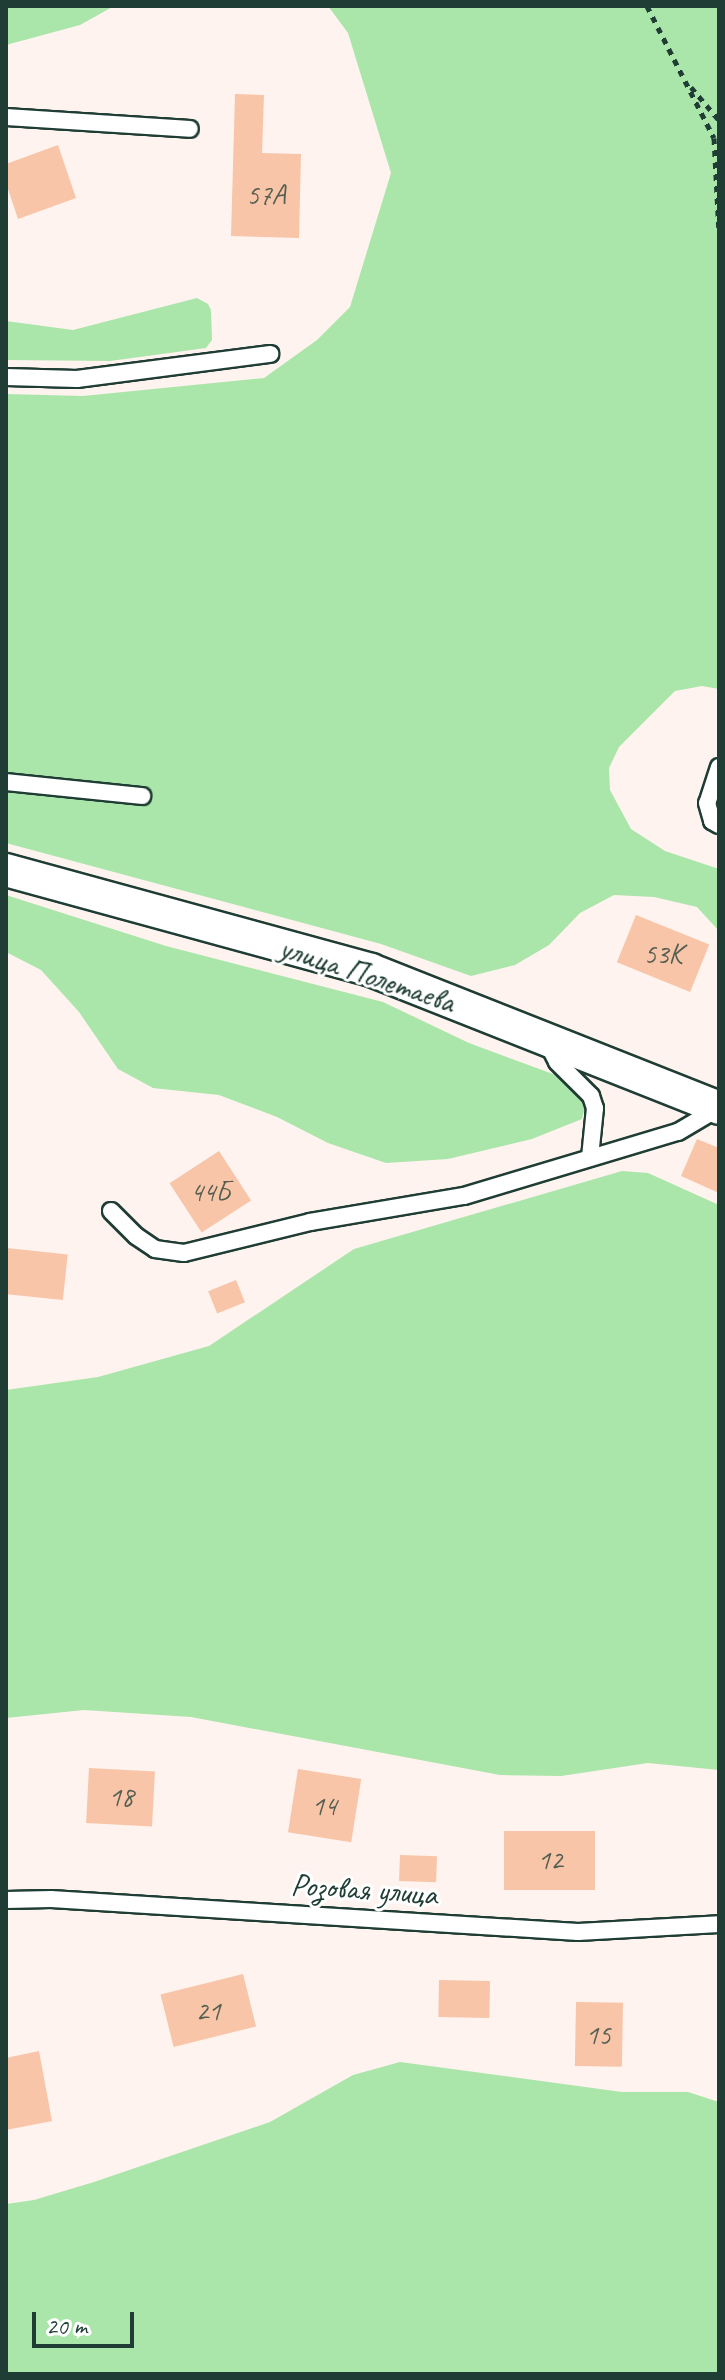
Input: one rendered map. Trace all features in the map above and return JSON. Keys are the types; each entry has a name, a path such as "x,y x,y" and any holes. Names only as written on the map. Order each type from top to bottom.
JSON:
{"street":[{"name":"улица Полетаева","path":"6,870 371,970 719,1108"}],"lane":[{"path":"6,117 190,129"},
{"path":"6,377 77,379 270,354"},
{"path":"719,767 707,803 712,821 719,825"},
{"path":"6,782 142,796"},
{"path":"546,1039 557,1062 591,1096 595,1108 590,1157"},
{"path":"111,1211 136,1236 155,1249 184,1253 310,1222 464,1196 678,1132 719,1108"},
{"name":"Розовая улица","path":"6,1900 66,1900 578,1932 719,1924"}],"path":[{"path":"647,6 714,138 719,234"},
{"path":"685,81 719,120"}],"green space":[{"path":"6,6 114,6 80,25 6,45"},
{"path":"328,6 719,6 719,689 702,686 675,691 619,747 609,768 610,790 631,829 665,851 719,869 719,931 697,907 654,897 614,895 580,913 549,945 515,965 471,976 381,944 6,843 6,394 83,396 264,378 317,340 350,307 391,173 348,33"},
{"path":"197,298 208,304 211,310 212,340 206,348 110,361 6,360 6,321 73,330"},
{"path":"6,895 166,946 383,1002 469,1043 572,1081 586,1102 582,1119 532,1139 448,1159 386,1163 328,1143 277,1117 219,1095 153,1088 118,1069 79,1012 41,970 6,952"},
{"path":"622,1171 648,1173 719,1205 719,1770 648,1763 561,1776 500,1775 191,1717 84,1710 6,1718 6,1390 98,1377 209,1346 354,1249"},
{"path":"400,2062 622,2092 688,2092 719,2102 719,2374 6,2374 6,2204 34,2200 94,2182 270,2122 353,2075"}],"building":[{"path":"235,94 264,95 262,153 301,154 299,238 231,236"},
{"path":"58,145 76,198 18,219 6,183 6,164"},
{"path":"636,915 709,945 690,992 617,962"},
{"path":"697,1139 719,1148 719,1193 681,1176"},
{"path":"219,1151 251,1200 202,1233 170,1183"},
{"path":"7,1248 68,1254 63,1300 6,1294"},
{"path":"236,1280 245,1302 217,1313 208,1291"},
{"path":"89,1768 155,1771 152,1826 86,1823"},
{"path":"298,1769 361,1779 351,1842 288,1832"},
{"path":"504,1831 595,1831 595,1890 504,1890"},
{"path":"400,1855 437,1856 436,1882 399,1881"},
{"path":"243,1974 256,2026 174,2047 161,1995"},
{"path":"439,1980 490,1981 489,2018 438,2017"},
{"path":"576,2002 623,2003 622,2067 575,2066"},
{"path":"39,2051 52,2121 6,2130 6,2058"}]}
